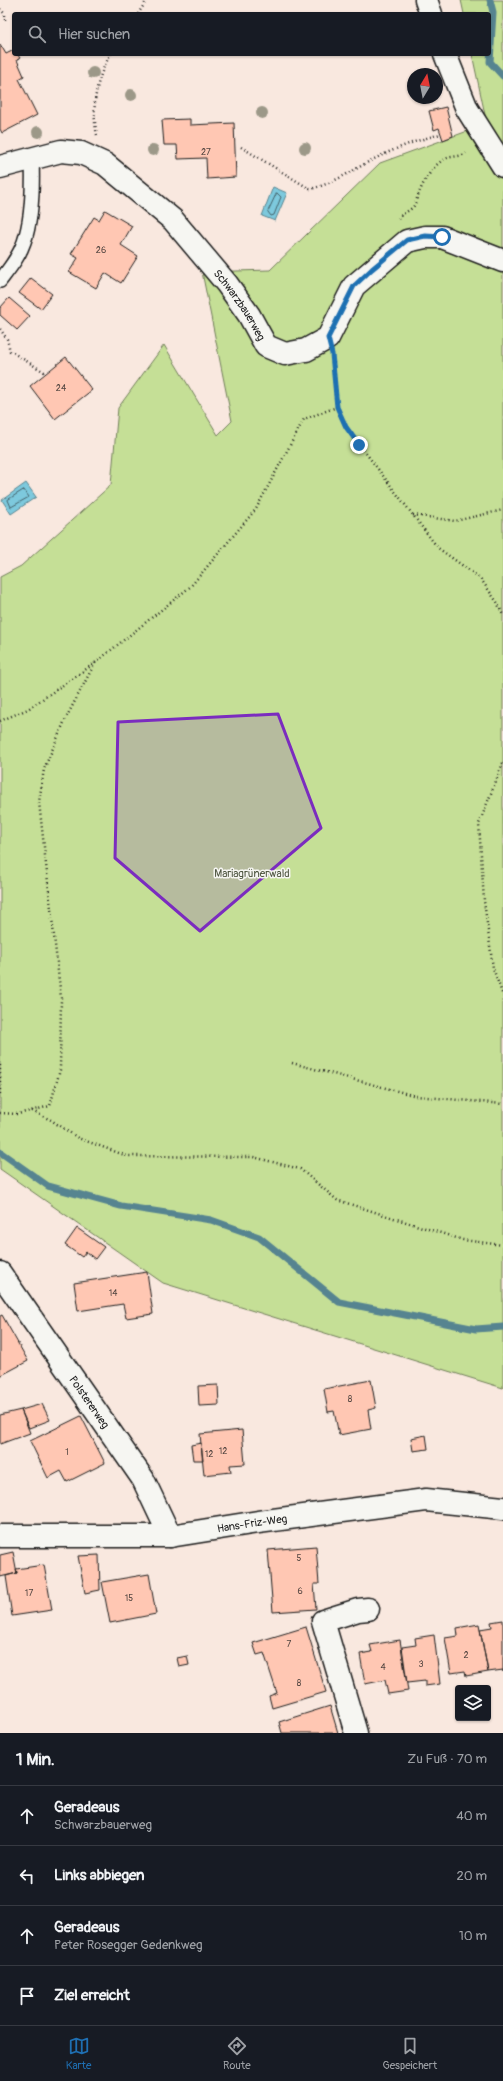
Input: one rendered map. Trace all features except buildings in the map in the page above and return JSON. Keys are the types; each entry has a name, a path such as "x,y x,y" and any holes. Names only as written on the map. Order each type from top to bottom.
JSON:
{"street":[{"path":"426,0 429,12"},
{"path":"446,56 467,109 503,166"},
{"name":"Schwarzbauerweg","path":"0,167 60,152 81,154 105,164 173,220 227,284 249,315 266,346 285,354 306,350 328,338"},
{"path":"328,338 354,286 407,240 425,236 442,237 503,261"},
{"name":"Polstererweg","path":"0,1273 143,1479 170,1536"},
{"name":"Hans-Friz-Weg","path":"0,1536 170,1536 258,1522 426,1500 503,1508"},
{"path":"356,1733 323,1621 358,1610 368,1609"}],"lane":[{"path":"0,281 15,261 24,242 34,189 32,158"}],"path":[{"path":"139,12 147,0"},
{"path":"0,9 5,14 5,22"},
{"path":"105,164 95,126 97,81 110,56"},
{"path":"241,147 310,189 326,186 372,160 414,141 441,134"},
{"path":"397,221 401,214 413,207 425,180 433,169 443,160 452,156 459,157 468,150"},
{"path":"0,329 7,339 10,351 46,373"},
{"path":"328,338 332,354 337,407 346,427 438,548 480,578 497,602 503,615"},
{"path":"0,721 28,709 95,663 190,587 256,509 304,419 337,407"},
{"path":"412,514 455,521 503,510"},
{"path":"0,1113 18,1114 50,1106 60,1070 61,998 39,802 44,769 66,718 95,663"},
{"path":"503,763 479,824 484,901 493,968 503,996"},
{"path":"292,1063 416,1096 503,1104"},
{"path":"0,1065 0,1094"},
{"path":"31,1111 51,1120 78,1138 127,1156 253,1157 300,1169 337,1200 463,1240 503,1245"}],"highlighted area":[{"path":"278,714 321,828 200,931 115,858 118,722"}],"green space":[{"name":"Mariagrünerwald","path":"461,0 503,0 503,1388 163,1283 0,1169 0,577 21,566 111,485 118,408 164,345 218,435 232,421 202,272 270,270 380,163 487,124 472,56 491,56 491,12 464,12"}],"water":[{"path":"273,187 287,193 275,221 262,216"},
{"path":"26,483 36,497 11,514 2,500"}],"waterway":[{"path":"490,0 493,12 491,45"},
{"path":"490,56 490,62 503,76"},
{"path":"0,1152 48,1186 121,1206 211,1220 259,1237 339,1302 476,1329 503,1327"}],"route":[{"path":"359,445 346,427 337,407 332,354 328,338 354,286 372,269 407,240 425,236 442,237"}]}
